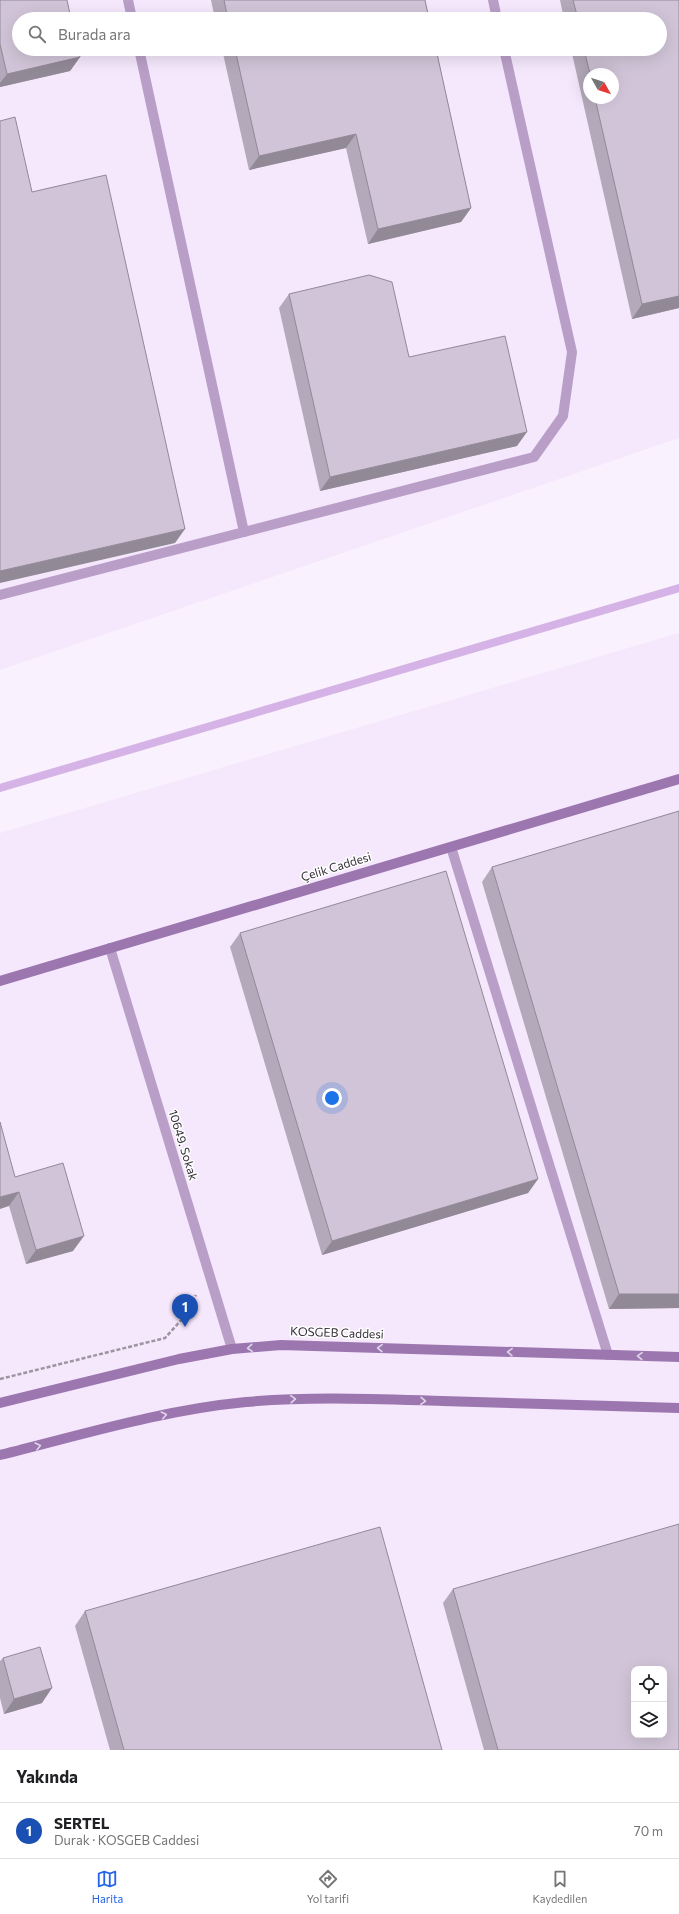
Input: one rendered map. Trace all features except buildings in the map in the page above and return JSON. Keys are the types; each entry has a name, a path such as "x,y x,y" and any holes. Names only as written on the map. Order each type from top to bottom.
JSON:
{"main road":[{"name":"Çelik Caddesi","path":"0,981 679,779"},
{"name":"KOSGEB Caddesi","path":"0,1404 126,1371 232,1349 289,1345 679,1357"},
{"path":"0,1455 174,1413 251,1402 355,1398 679,1408"}],"street":[{"path":"128,0 131,12"},
{"path":"493,0 496,12"},
{"path":"141,56 244,532"},
{"path":"0,595 534,458 562,416 572,352 506,56"},
{"path":"452,847 608,1355"},
{"name":"10649. Sokak","path":"110,948 232,1349"}],"path":[{"path":"0,1379 165,1338 184,1317 208,1272"}],"shaded area":[{"path":"0,0 679,0 679,438 0,670"},
{"path":"679,633 679,1750 0,1750 0,833"}],"waterway":[{"path":"0,788 679,588"}],"place":[{"name":"SERTEL","path":"185,1327"}]}
